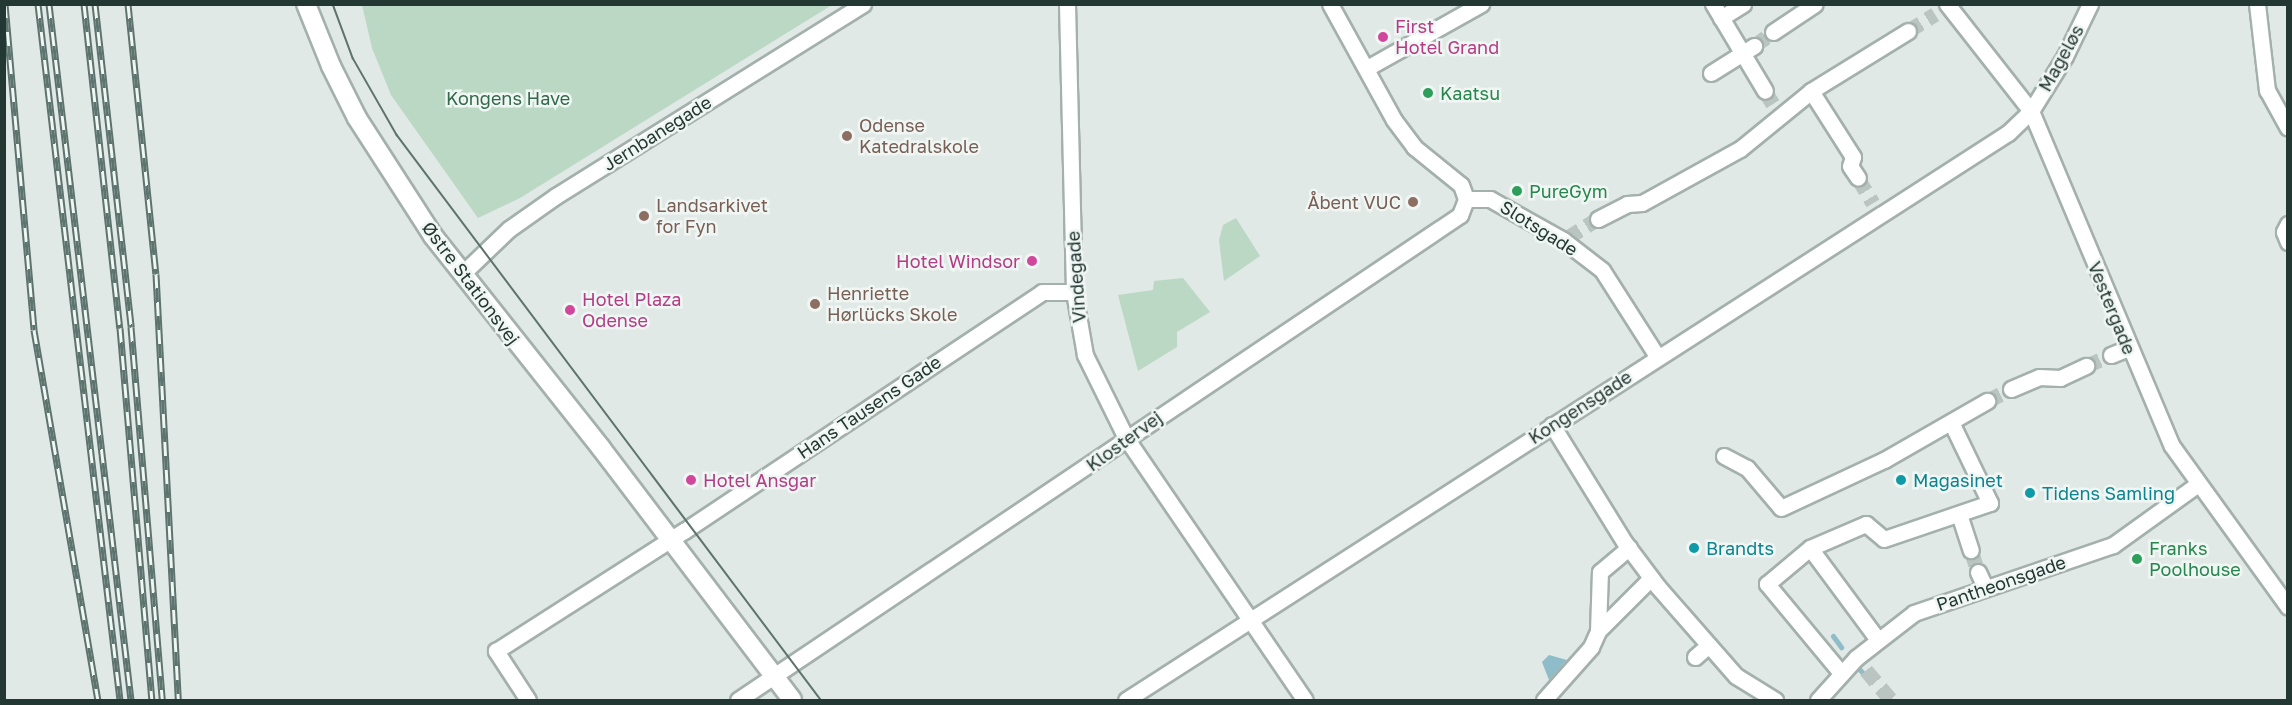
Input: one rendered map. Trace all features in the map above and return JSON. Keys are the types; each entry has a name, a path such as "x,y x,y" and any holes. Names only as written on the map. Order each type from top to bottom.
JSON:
{"street":[{"name":"Østre Stationsvej","path":"306,4 331,66 357,118 462,274 792,700"},
{"name":"Jernbanegade","path":"462,274 509,229 556,196 863,4"},
{"name":"Vindegade","path":"1067,4 1074,292 1085,355 1126,438 1305,700"},
{"path":"1329,4 1367,68 1394,120 1414,147 1461,185 1466,199"},
{"path":"1367,68 1481,4"},
{"path":"1599,219 1627,204 1642,203 1708,168 1740,149 1775,123 1773,103 1747,50 1717,11 1743,4"},
{"path":"1773,32 1815,4"},
{"name":"Mageløs","path":"2031,111 2065,56 2090,4"},
{"path":"2257,4 2267,90 2288,128"},
{"name":"Vestergade","path":"1941,8 2031,111 2128,348 2172,446 2288,608"},
{"path":"1773,103 1811,92 1908,31"},
{"path":"1711,73 1747,50"},
{"path":"1811,92 1853,157 1850,166 1858,178"},
{"name":"Kongensgade","path":"1126,700 1552,425 1876,209 2008,133 2031,111"},
{"name":"Slotsgade","path":"1466,199 1490,199 1565,239 1602,270 1657,356"},
{"name":"Klostervej","path":"775,678 1126,438 1460,214 1466,199"},
{"path":"2288,224 2284,232 2288,242"},
{"name":"Hans Tausens Gade","path":"670,540 1042,292 1074,292"},
{"path":"2111,355 2128,348"},
{"path":"2010,389 2039,377 2060,378 2086,366"},
{"path":"1724,456 1747,468 1781,508 1884,460 1987,401"},
{"path":"1842,673 1767,584 1809,548 1866,524 1884,539 1990,503 1951,422"},
{"path":"1552,425 1627,545 1652,578 1736,676 1774,700"},
{"name":"Pantheonsgade","path":"1818,700 1842,673 1861,664 1878,640 1914,613 2113,545 2198,484"},
{"path":"1959,514 1971,550"},
{"path":"528,700 495,651 670,540"},
{"path":"1544,700 1591,647 1598,631 1600,572 1627,545"},
{"path":"1809,548 1878,640"},
{"path":"1978,572 1985,587"},
{"path":"1598,631 1652,578"},
{"path":"1695,657 1709,645"},
{"path":"738,700 775,678"}],"green space":[{"name":"Kongens Have","path":"362,4 832,5 520,198 478,218 391,95 372,48"},
{"path":"1236,218 1260,256 1224,281 1219,240 1223,225"},
{"path":"1183,278 1210,312 1177,332 1177,347 1138,371 1118,295 1153,290 1154,281"}],"water":[{"path":"1549,655 1567,660 1549,680 1542,662"}],"waterway":[{"path":"1833,636 1841,647"},
{"path":"1858,668 1862,672"}],"tunnel":[{"path":"1908,31 1935,14"},
{"path":"1754,46 1773,32"},
{"path":"1765,91 1773,104"},
{"path":"1858,178 1873,203"},
{"path":"1567,238 1598,219"},
{"path":"2086,366 2111,355"},
{"path":"1987,401 2011,389"},
{"path":"1971,550 1978,572"},
{"path":"1866,670 1891,700"}],"tram line":[{"path":"333,4 353,58 397,135 821,700"}],"railway":[{"path":"5,4 34,330 98,700"},
{"path":"38,4 120,700"},
{"path":"49,4 131,700"},
{"path":"84,4 120,328 152,700"},
{"path":"95,4 131,327 162,700"},
{"path":"128,4 156,274 178,700"}],"place":[{"name":"First Hotel Grand","path":"1383,37"},
{"name":"Kaatsu","path":"1428,93"},
{"name":"Odense Katedralskole","path":"847,136"},
{"name":"PureGym","path":"1517,191"},
{"name":"Åbent VUC","path":"1413,202"},
{"name":"Landsarkivet for Fyn","path":"644,216"},
{"name":"Hotel Windsor","path":"1032,261"},
{"name":"Henriette Hørlücks Skole","path":"815,304"},
{"name":"Hotel Plaza Odense","path":"570,310"},
{"name":"Hotel Ansgar","path":"691,480"},
{"name":"Magasinet","path":"1901,480"},
{"name":"Tidens Samling","path":"2030,493"},
{"name":"Brandts","path":"1694,548"},
{"name":"Franks Poolhouse","path":"2137,559"}]}
